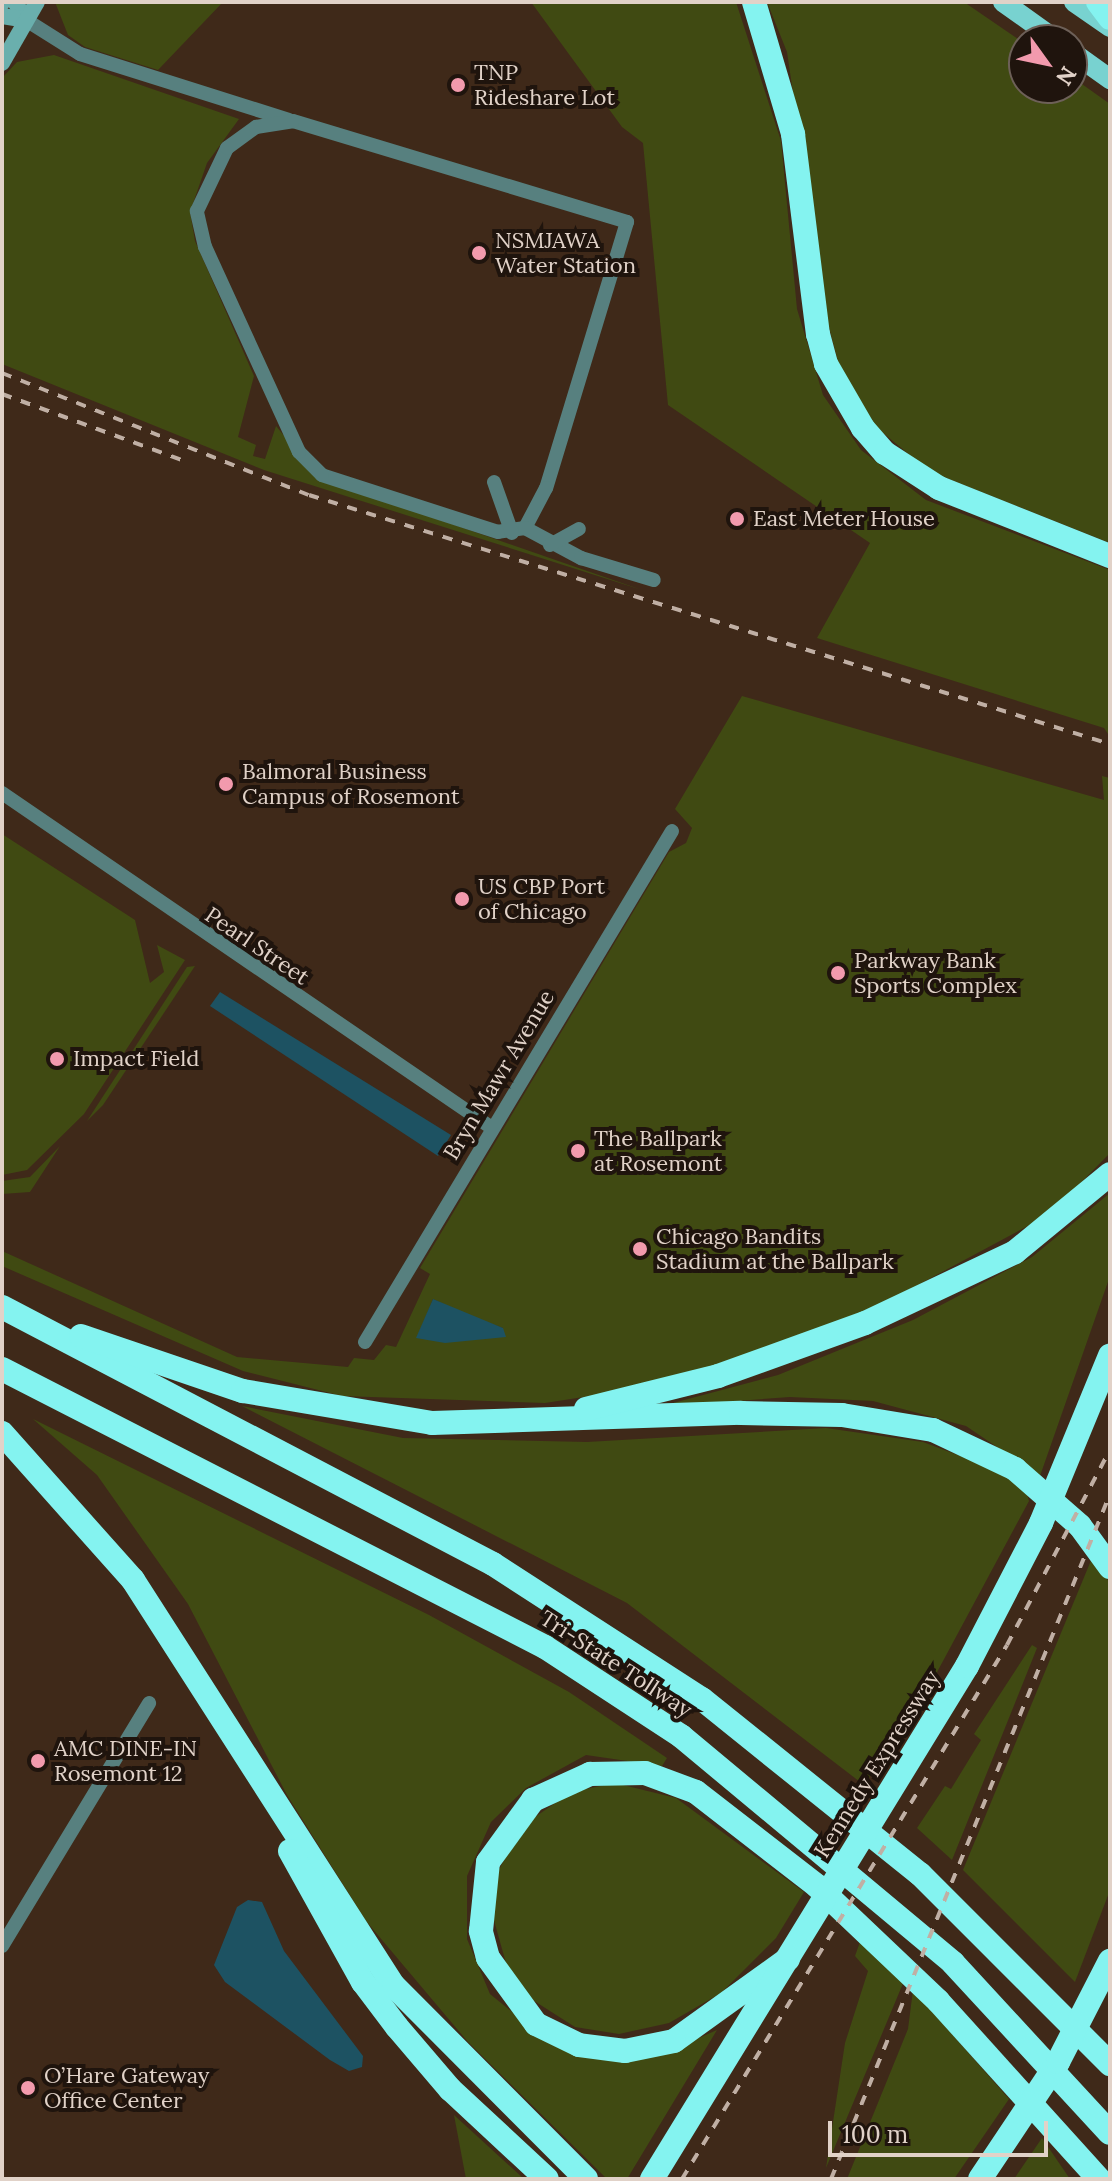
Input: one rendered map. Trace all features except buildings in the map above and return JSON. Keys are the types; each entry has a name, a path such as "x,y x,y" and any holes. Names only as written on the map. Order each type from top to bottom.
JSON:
{"highway":[{"path":"754,2 793,134 818,334 826,364 863,428 885,453 939,488 1110,556"},
{"path":"1098,2 1110,18"},
{"path":"534,1422 718,1376 865,1323 1015,1252 1110,1174"},
{"name":"Tri-State Tollway","path":"2,1307 493,1564 702,1699 920,1874 1110,2064"},
{"path":"39,1325 148,1354 243,1391 432,1423 842,1415 933,1430 1015,1469 1107,1561"},
{"name":"Kennedy Expressway","path":"652,2179 899,1777 1019,1568 1110,1356"},
{"name":"Tri-State Tollway","path":"2,1369 531,1639 681,1736 953,1963 1110,2133"},
{"path":"2,1433 133,1580 258,1780 394,1986 586,2179"},
{"path":"788,1959 674,2041 625,2051 579,2045 536,2024 488,1958 481,1899 488,1862 533,1800 590,1774 645,1773 696,1792 839,1907 938,2001 1099,2179"},
{"path":"258,1780 363,1982 450,2089 547,2179"},
{"path":"980,2179 1019,2125 1108,1966"},
{"path":"1054,2130 1081,2179"}],"main road":[{"path":"1003,2 1034,24"},
{"path":"1074,2 1110,27"},
{"path":"1088,63 1110,79"}],"street":[{"path":"15,2 26,20"},
{"path":"2,63 37,2"},
{"path":"2,16 26,20 80,54 627,222 622,258 546,488 518,531"},
{"path":"293,121 256,127 227,148 197,211 205,247 287,430 322,475 518,531 654,580"},
{"path":"494,482 518,531"},
{"path":"550,545 579,529"},
{"name":"Pearl Street","path":"2,793 492,1128"},
{"name":"Bryn Mawr Avenue","path":"365,1342 672,831"},
{"path":"2,1946 149,1703"}],"green space":[{"path":"55,2 223,2 158,70 85,47 68,35"},
{"path":"531,2 736,2 781,141 797,309 823,395 861,450 926,500 1110,570 1110,737 1104,728 817,638 870,543 668,405 643,143 622,127"},
{"path":"767,2 964,2 1008,32 1008,104 1088,104 1088,88 1110,104 1110,543 929,471 876,427 840,369 826,316 787,52"},
{"path":"54,55 239,119 207,163 190,212 195,241 254,376 238,437 256,445 253,456 265,459 276,426 319,478 642,590 264,470 2,364 2,78 17,62"},
{"name":"Parkway Bank Sports Complex","path":"742,696 1104,800 1102,776 1110,778 1110,1153 1050,1214 888,1301 751,1357 635,1389 545,1403 342,1396 243,1371 2,1266 2,1251 237,1357 348,1367 354,1358 374,1360 386,1345 396,1347 430,1274 420,1268 669,852 686,843 692,828 675,809","holes":["433,1299 503,1328 417,1338"]},
{"name":"Impact Field","path":"2,834 135,920 150,983 164,972 157,945 185,960 84,1114 27,1170 2,1175"},
{"path":"195,966 103,1105 87,1121 187,967"},
{"path":"60,1146 30,1192 2,1194 2,1181 30,1177"},
{"path":"1110,1193 1110,1276 1040,1476 966,1426 873,1401 790,1397 658,1407 778,1375 913,1320 1032,1257"},
{"path":"242,1406 403,1438 587,1442 826,1428 923,1442 987,1466 1026,1490 1029,1501 914,1715 864,1785 627,1603"},
{"path":"33,1419 429,1615 569,1692 667,1758 662,1766 586,1755 526,1788 491,1822 467,1876 467,1939 490,1994 547,2040 683,2045 717,2030 627,2179 607,2179 468,2042 366,1921 287,1795 188,1604 97,1475"},
{"path":"1092,1558 1110,1583 1110,1890 1075,1982 963,1870"},
{"path":"1032,1645 1037,1648 952,1860 917,1828 945,1786 951,1789 981,1740 974,1734"},
{"path":"615,1783 676,1798 804,1892 776,1938 721,1993 669,2023 619,2034 575,2027 528,1997 508,1970 493,1917 498,1871 525,1824 571,1792"},
{"path":"860,1942 904,1981 826,2168 845,2043 868,1971 855,1956"},
{"path":"913,1990 1009,2099 954,2179 847,2179 908,2029"},
{"path":"454,2115 524,2179 466,2179"},
{"path":"1042,2138 1070,2179 1014,2179"}],"water":[{"path":"220,992 451,1135 438,1156 210,1006"},
{"path":"433,1299 503,1328 506,1337 445,1343 416,1338"},
{"path":"248,1900 262,1902 284,1951 363,2056 362,2067 349,2071 330,2060 225,1982 214,1965 237,1907"}],"railway":[{"path":"2,373 309,495 1110,744"},
{"path":"2,394 184,461"},
{"path":"682,2179 1007,1645 1110,1450"},
{"path":"831,2179 1110,1494"}],"place":[{"name":"TNP Rideshare Lot","path":"458,85"},
{"name":"NSMJAWA Water Station","path":"479,253"},
{"name":"East Meter House","path":"737,519"},
{"name":"Balmoral Business Campus of Rosemont","path":"226,784"},
{"name":"US CBP Port of Chicago","path":"462,899"},
{"name":"Parkway Bank Sports Complex","path":"838,973"},
{"name":"Impact Field","path":"57,1059"},
{"name":"The Ballpark at Rosemont","path":"578,1151"},
{"name":"Chicago Bandits Stadium at the Ballpark","path":"640,1249"},
{"name":"AMC DINE-IN Rosemont 12","path":"38,1761"},
{"name":"O’Hare Gateway Office Center","path":"28,2088"}]}
